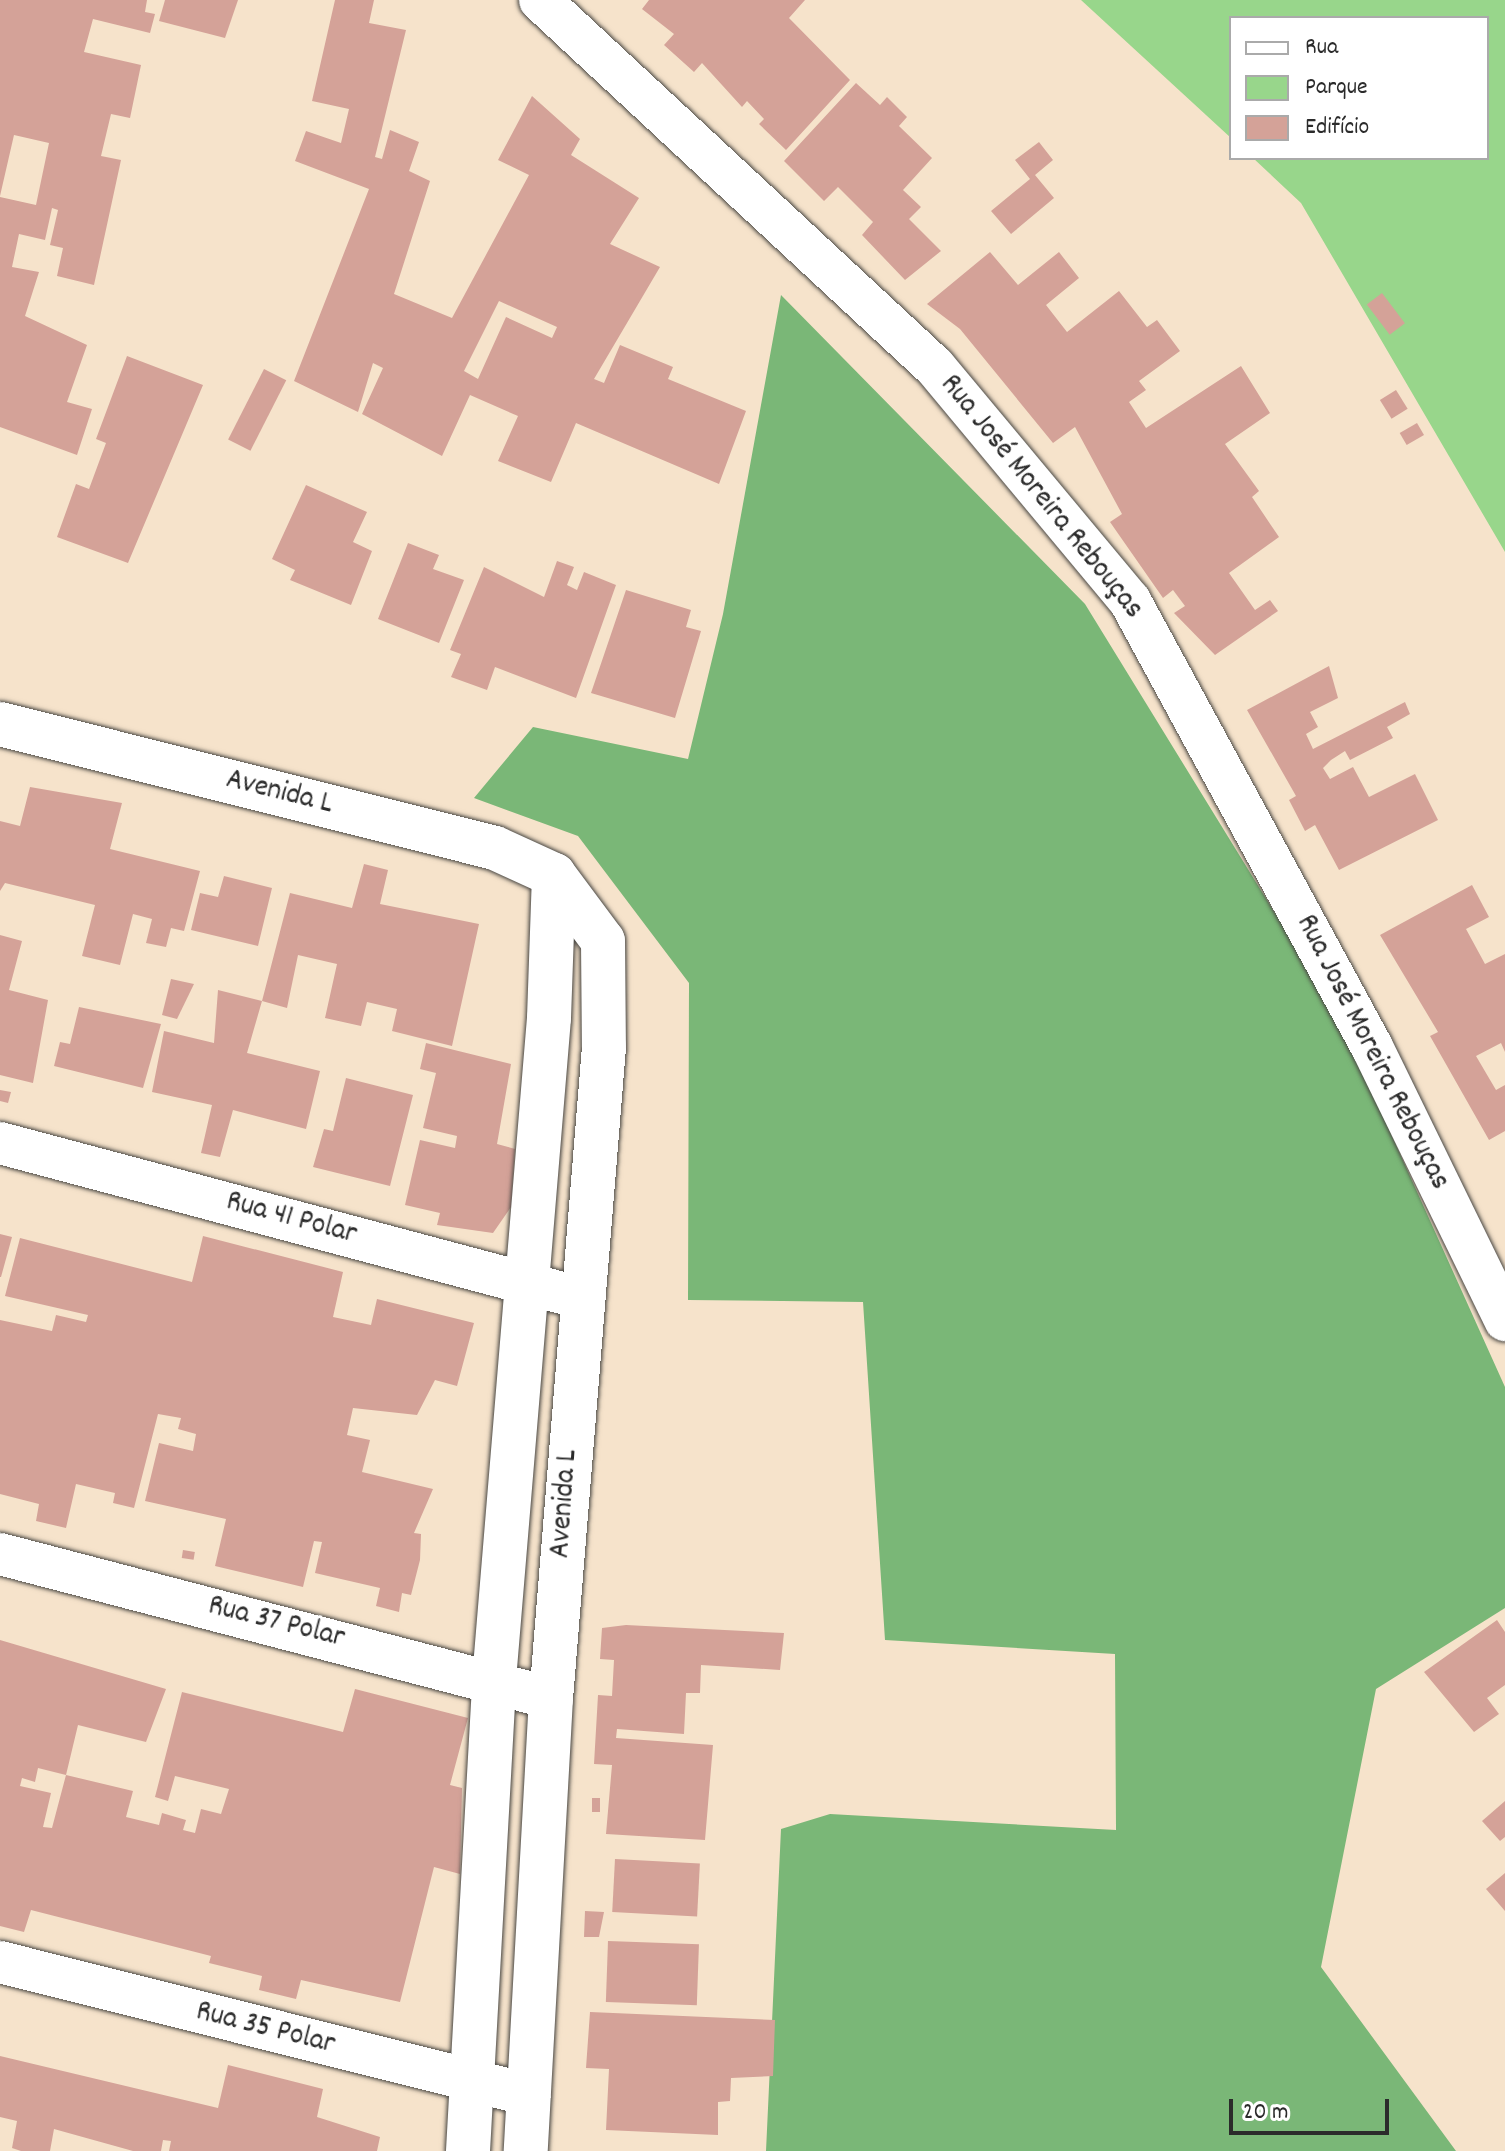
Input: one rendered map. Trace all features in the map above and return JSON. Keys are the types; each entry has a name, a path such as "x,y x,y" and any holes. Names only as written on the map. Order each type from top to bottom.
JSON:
{"street":[{"name":"Rua José Moreira Rebouças","path":"540,0 935,367 1130,601 1372,1047 1505,1320"},
{"name":"Avenida L","path":"0,724 495,848 554,875 591,919 606,960 551,1698 526,2151"},
{"name":"Avenida L","path":"468,2151 494,1680 527,1282 554,875"},
{"name":"Rua 41 Polar","path":"0,1143 581,1298"},
{"name":"Rua 37 Polar","path":"0,1554 494,1680 551,1698"},
{"name":"Rua 35 Polar","path":"0,1962 530,2095"}],"green space":[{"path":"1081,0 1505,0 1505,552 1301,203 1255,160 1489,160 1489,16 1229,16 1229,136"},
{"path":"781,295 1085,604 1337,1014 1505,1387 1505,1608 1376,1689 1321,1967 1456,2151 766,2151 781,1829 830,1814 1116,1830 1115,1654 885,1640 863,1302 688,1300 689,983 578,836 474,798 533,727 688,759 723,614"}],"building":[{"path":"0,0 147,0 145,12 155,14 150,33 93,19 84,52 141,65 130,118 111,114 101,156 121,160 94,285 57,276 63,248 50,245 58,210 52,208 45,240 19,234 12,267 39,272 25,316 87,345 67,402 92,409 77,455 0,427 0,197 36,205 49,143 14,135 0,196"},
{"path":"165,0 238,0 225,38 159,21"},
{"path":"335,0 374,0 369,23 406,30 375,157 382,159 390,130 419,142 409,171 430,181 394,294 452,318 529,175 498,160 532,96 580,139 571,155 639,198 610,244 660,267 594,379 604,383 620,345 673,367 668,379 746,411 719,484 576,423 551,482 498,461 518,416 470,395 442,456 362,414 383,368 373,363 358,412 294,381 369,189 295,161 306,131 341,143 349,109 312,101","holes":["499,301 557,327 552,338 506,317 478,379 464,371"]},
{"path":"649,0 805,0 789,18 850,80 786,150 759,124 764,119 747,101 742,107 702,63 694,72 664,45 674,34 642,9"},
{"path":"856,83 880,105 887,97 907,117 899,126 932,158 903,190 921,207 909,219 941,251 905,280 862,235 873,222 838,187 824,201 784,161"},
{"path":"1039,142 1053,160 1035,175 1054,198 1011,234 991,211 1030,179 1015,160"},
{"path":"990,252 1018,285 1059,252 1079,278 1046,305 1067,332 1119,291 1147,327 1157,320 1180,351 1139,381 1146,390 1129,402 1146,428 1241,366 1270,413 1225,444 1259,491 1252,497 1279,537 1229,573 1255,610 1270,600 1278,611 1215,655 1174,613 1185,606 1173,590 1163,598 1110,522 1122,514 1075,427 1053,443 960,329 927,304"},
{"path":"1382,293 1405,323 1390,335 1367,304"},
{"path":"127,356 203,385 128,563 57,537 76,484 89,489 106,443 96,439"},
{"path":"264,369 286,380 250,451 228,439"},
{"path":"1396,390 1408,409 1392,419 1380,400"},
{"path":"1417,423 1424,435 1407,445 1400,433"},
{"path":"306,485 367,512 353,542 372,551 351,605 290,580 295,570 272,559"},
{"path":"408,543 439,555 433,569 464,580 439,643 378,619"},
{"path":"557,561 574,567 567,585 577,590 584,572 616,585 576,698 495,667 487,690 451,677 461,654 450,650 484,567 544,597"},
{"path":"626,590 691,610 686,627 701,631 675,718 591,693"},
{"path":"1329,666 1338,698 1310,712 1318,727 1306,734 1313,749 1405,702 1410,714 1387,727 1393,738 1350,760 1345,751 1331,760 1323,768 1330,779 1353,767 1369,797 1415,774 1438,820 1339,870 1315,825 1305,831 1289,800 1296,796 1247,710"},
{"path":"30,787 122,803 110,849 200,871 184,931 171,928 166,947 146,943 152,919 133,914 120,965 82,956 95,905 5,883 0,891 0,821 20,826"},
{"path":"364,864 388,870 380,904 479,924 452,1046 392,1031 397,1009 367,1002 361,1026 325,1018 337,964 298,955 287,1008 262,1001 290,893 352,908"},
{"path":"224,876 272,888 258,946 191,930 200,893 218,897"},
{"path":"1472,885 1489,917 1466,929 1485,964 1505,954 1505,1052 1501,1043 1476,1056 1496,1090 1505,1085 1505,1131 1489,1140 1430,1036 1438,1032 1380,935"},
{"path":"0,935 22,941 9,990 48,1000 33,1083 0,1075"},
{"path":"171,979 194,984 177,1019 162,1015"},
{"path":"218,990 262,1001 247,1053 320,1071 306,1129 233,1110 220,1157 201,1153 212,1105 152,1092 164,1031 214,1043"},
{"path":"79,1007 161,1024 143,1088 54,1066 60,1042 70,1044"},
{"path":"426,1043 511,1064 497,1144 515,1149 511,1207 493,1233 437,1225 440,1213 405,1205 420,1140 455,1148 457,1136 423,1128 436,1073 420,1069"},
{"path":"346,1078 413,1095 390,1186 313,1167 324,1129 333,1131"},
{"path":"0,1090 11,1092 8,1103 0,1101"},
{"path":"0,1234 12,1237 1,1277 0,1277"},
{"path":"203,1236 343,1272 333,1317 371,1325 377,1299 474,1323 457,1386 435,1380 417,1415 353,1408 347,1435 370,1440 362,1472 433,1489 414,1533 421,1534 420,1560 411,1595 402,1593 399,1612 376,1606 380,1588 315,1573 322,1542 314,1541 303,1587 215,1566 226,1519 145,1501 159,1443 193,1451 196,1434 178,1429 181,1418 158,1414 134,1508 113,1503 115,1493 76,1484 66,1528 36,1521 39,1504 0,1494 0,1320 52,1331 56,1315 86,1322 88,1315 5,1296 20,1238 192,1282"},
{"path":"183,1550 195,1552 194,1560 182,1558"},
{"path":"1497,1620 1505,1632 1505,1685 1487,1698 1499,1714 1474,1732 1424,1672"},
{"path":"626,1625 784,1633 780,1670 701,1665 700,1693 686,1693 684,1734 617,1729 616,1738 713,1745 705,1840 606,1834 612,1765 594,1764 598,1695 612,1696 614,1660 600,1659 602,1628"},
{"path":"0,1640 166,1689 146,1742 78,1725 66,1775 133,1791 126,1817 159,1825 162,1813 186,1820 183,1830 195,1833 201,1809 221,1814 229,1789 175,1776 168,1801 155,1797 182,1692 343,1732 355,1689 468,1718 450,1785 462,1788 460,1874 434,1867 400,2002 301,1980 296,1999 259,1990 262,1976 209,1963 211,1956 31,1910 24,1932 0,1926","holes":["38,1768 66,1775 52,1828 43,1827 51,1793 20,1786 22,1778 35,1782"]},
{"path":"592,1798 600,1798 600,1812 592,1812"},
{"path":"1505,1801 1505,1837 1500,1841 1482,1821"},
{"path":"615,1859 700,1863 697,1916 612,1912"},
{"path":"1505,1873 1505,1911 1486,1889"},
{"path":"585,1911 604,1912 599,1937 584,1937"},
{"path":"608,1941 699,1944 697,2005 606,2002"},
{"path":"590,2012 775,2020 773,2076 731,2078 730,2101 718,2102 718,2135 606,2130 609,2069 586,2068"},
{"path":"0,2056 218,2108 228,2065 323,2089 317,2117 380,2137 377,2151 169,2151 171,2141 163,2140 161,2151 133,2151 54,2129 50,2151 21,2151 12,2148 17,2121 0,2117"}]}
